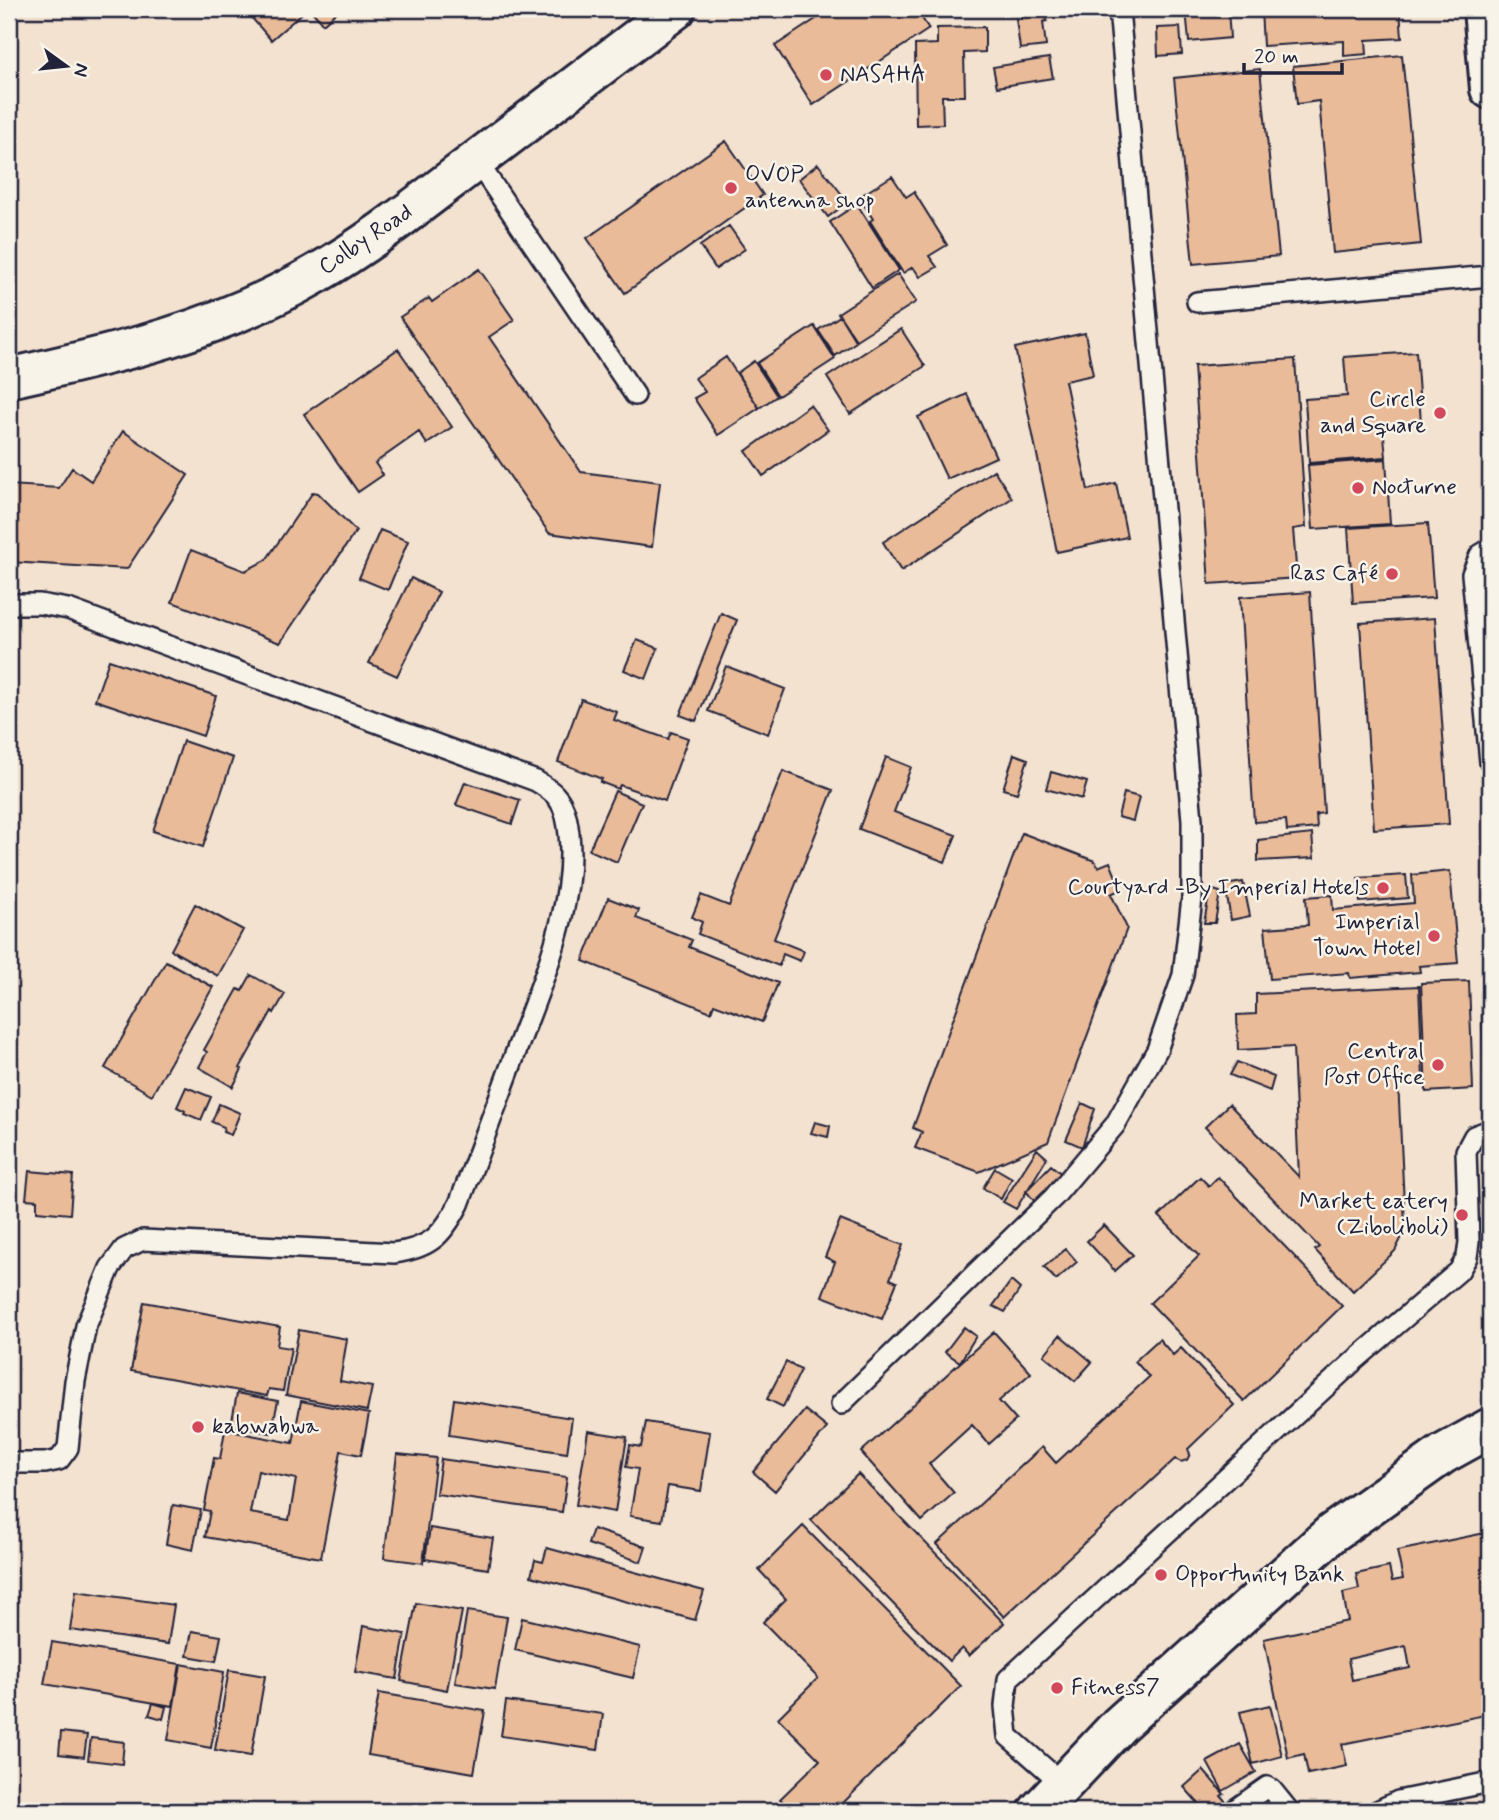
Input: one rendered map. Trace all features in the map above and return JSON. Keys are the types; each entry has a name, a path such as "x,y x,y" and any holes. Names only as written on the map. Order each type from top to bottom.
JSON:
{"main road":[{"name":"Colby Road","path":"9,378 154,343 212,323 313,276 369,242 676,9"},
{"path":"1483,9 1490,89"},
{"path":"1051,1798 1119,1725 1332,1533 1443,1454 1490,1428"}],"lane":[{"path":"841,1404 1054,1197 1115,1125 1157,1050 1183,975 1192,898 1192,820 1119,9"},
{"path":"476,160 635,395"},
{"path":"1197,302 1490,276"},
{"path":"1490,549 1480,555 1472,574 1490,762"},
{"path":"9,604 40,604 68,609 536,780 555,793 565,814 571,864 568,891 550,961 459,1205 448,1226 432,1240 413,1250 394,1253 143,1240 124,1249 110,1268 86,1326 75,1381 68,1448 60,1460 45,1463 9,1463"},
{"path":"1051,1798 1008,1736 1005,1706 1008,1679 1354,1361 1459,1271 1467,1257 1469,1242 1466,1151 1474,1136 1490,1130"},
{"path":"1377,1811 1398,1801 1490,1782"},
{"path":"1233,1811 1267,1787 1289,1811"}],"building":[{"path":"244,9 307,9 271,40"},
{"path":"310,9 340,9 323,24"},
{"name":"NASAHA","path":"831,9 916,9 929,29 813,105 775,46"},
{"path":"1021,9 1045,9 1047,21 1043,22 1046,46 1020,49 1016,19 1022,19"},
{"path":"1186,9 1228,9 1230,38 1189,42"},
{"path":"1261,9 1400,9 1402,38 1366,40 1367,54 1344,56 1344,41 1263,46"},
{"path":"985,27 985,52 964,53 965,96 942,96 943,124 916,125 915,45 937,44 937,28"},
{"path":"1180,27 1182,54 1158,56 1157,28"},
{"path":"1402,55 1421,244 1333,253 1319,101 1297,104 1293,66"},
{"path":"1049,58 1053,78 997,87 993,67"},
{"path":"1260,69 1279,256 1193,264 1174,78"},
{"path":"726,141 763,195 625,293 587,238"},
{"path":"818,164 848,202 828,217 799,179"},
{"path":"892,176 906,197 914,192 947,245 929,256 937,267 920,277 913,267 903,273 870,221 873,219 859,197"},
{"path":"857,204 899,270 872,288 830,222"},
{"path":"729,226 745,249 716,269 700,246"},
{"path":"479,269 514,320 489,337 581,472 660,482 652,547 549,533 400,317 429,298 432,302"},
{"path":"898,274 916,302 856,340 838,313"},
{"path":"840,316 856,342 835,356 818,330"},
{"path":"814,326 835,359 778,396 757,363"},
{"path":"901,329 925,366 850,414 827,377"},
{"path":"1085,333 1093,375 1065,381 1088,490 1116,483 1127,537 1057,552 1015,348"},
{"path":"398,349 452,427 427,444 419,432 375,463 383,475 358,492 304,414"},
{"path":"1416,352 1421,423 1383,426 1386,457 1309,463 1305,399 1347,396 1344,357"},
{"path":"726,357 759,408 718,435 694,398 705,392 695,378"},
{"path":"1295,359 1306,527 1293,529 1297,578 1209,584 1194,366"},
{"path":"754,361 777,396 759,408 737,373"},
{"path":"967,394 996,457 947,479 918,417"},
{"path":"810,405 828,430 763,476 746,451"},
{"path":"123,431 188,475 127,569 9,562 9,485 59,488 72,468 91,481"},
{"path":"1386,459 1390,524 1313,529 1308,465"},
{"path":"994,470 1012,498 901,571 883,542"},
{"path":"313,492 318,493 356,531 280,643 172,602 191,550 245,571 266,560"},
{"path":"1428,523 1434,598 1353,603 1348,528"},
{"path":"380,530 408,541 388,590 359,578"},
{"path":"411,578 439,592 397,676 369,663"},
{"path":"1310,592 1324,813 1316,814 1317,828 1287,831 1286,820 1254,822 1240,597"},
{"path":"721,613 737,620 696,721 680,715"},
{"path":"1435,618 1449,824 1374,829 1360,623"},
{"path":"637,640 658,648 646,679 624,670"},
{"path":"109,660 216,696 203,736 95,700"},
{"path":"726,666 785,689 768,734 708,711"},
{"path":"581,699 617,712 614,720 668,739 671,732 688,738 665,801 620,785 618,789 600,782 602,779 558,762"},
{"path":"183,741 233,758 203,847 153,831"},
{"path":"1014,754 1028,759 1017,793 1003,789"},
{"path":"886,757 911,767 894,812 956,835 945,862 859,829"},
{"path":"783,771 833,790 774,939 804,951 800,961 783,954 779,966 698,934 702,922 692,917 701,895 729,906"},
{"path":"1051,772 1087,782 1082,799 1046,789"},
{"path":"465,782 520,800 512,824 456,805"},
{"path":"615,791 642,803 617,862 589,850"},
{"path":"1124,793 1139,797 1133,821 1118,817"},
{"path":"1022,833 1095,861 1098,867 1110,862 1121,889 1111,894 1127,928 1048,1142 979,1172 915,1148 922,1132 913,1128"},
{"path":"1312,834 1314,858 1258,861 1258,840"},
{"path":"1450,871 1458,963 1419,966 1420,972 1350,978 1349,973 1270,979 1265,928 1308,925 1306,897 1332,895 1333,910 1414,903 1412,875"},
{"name":"Courtyard -By Imperial Hotels","path":"1406,875 1408,898 1360,902 1358,878"},
{"path":"1243,882 1250,916 1231,920 1225,885"},
{"path":"1210,889 1220,892 1215,923 1204,923"},
{"path":"608,898 639,910 636,918 692,940 689,947 778,983 762,1022 714,1004 711,1012 583,961"},
{"path":"195,904 243,930 218,976 171,950"},
{"path":"166,961 213,987 152,1095 105,1068"},
{"path":"251,975 285,994 274,1013 272,1011 240,1068 242,1069 233,1087 199,1067 207,1052 204,1050 238,989 242,991"},
{"path":"1469,981 1473,1089 1426,1092 1421,983"},
{"path":"1419,986 1423,1079 1398,1080 1405,1225 1395,1251 1353,1291 1315,1250 1319,1247 1205,1127 1229,1104 1299,1177 1293,1047 1238,1050 1237,1015 1256,1014 1256,994"},
{"path":"1481,993 1490,993 1490,1096 1486,1097"},
{"path":"1237,1062 1274,1077 1270,1091 1230,1075"},
{"path":"186,1087 211,1097 201,1120 177,1107"},
{"path":"1082,1103 1095,1109 1082,1147 1066,1140"},
{"path":"219,1104 240,1113 231,1135 223,1132 224,1127 212,1122"},
{"path":"815,1122 830,1126 828,1137 811,1133"},
{"path":"1037,1149 1047,1158 1016,1209 1003,1202"},
{"path":"1051,1165 1063,1175 1035,1202 1026,1191"},
{"path":"995,1168 1012,1178 1001,1199 983,1188"},
{"path":"29,1171 73,1175 70,1214 37,1211 37,1200 26,1199"},
{"path":"1200,1177 1209,1186 1218,1177 1342,1306 1244,1401 1150,1303 1199,1256 1159,1216"},
{"path":"840,1220 903,1245 890,1279 897,1282 882,1319 822,1296 835,1262 825,1257"},
{"path":"1104,1225 1133,1255 1115,1271 1087,1241"},
{"path":"1066,1249 1077,1262 1056,1280 1044,1267"},
{"path":"1011,1281 1020,1289 1005,1312 993,1306"},
{"path":"144,1302 280,1327 277,1346 291,1348 283,1391 269,1389 267,1396 131,1371"},
{"path":"964,1327 976,1336 960,1362 945,1352"},
{"path":"299,1330 347,1339 340,1381 372,1387 367,1411 286,1395"},
{"path":"994,1332 1031,1373 999,1401 1016,1420 989,1444 972,1425 929,1464 954,1493 922,1521 861,1452"},
{"path":"1060,1335 1092,1362 1075,1381 1044,1355"},
{"path":"1159,1339 1173,1355 1181,1348 1234,1405 1188,1449 1190,1454 1187,1460 1181,1462 1175,1459 1004,1617 937,1544 1042,1447 1056,1463 1149,1377 1135,1361"},
{"path":"786,1362 801,1370 783,1407 767,1399"},
{"path":"237,1393 278,1401 271,1433 231,1426"},
{"path":"454,1399 572,1418 567,1453 449,1435"},
{"path":"301,1401 369,1414 361,1455 341,1451 321,1558 205,1537 210,1511 204,1510 214,1458 220,1459 225,1430 293,1443","holes":["258,1471 296,1479 289,1520 250,1513"]},
{"path":"805,1410 827,1428 775,1491 753,1472"},
{"path":"646,1422 710,1432 701,1491 668,1486 662,1521 630,1516 638,1469 626,1467 630,1445 641,1447"},
{"path":"588,1431 627,1437 615,1512 576,1505"},
{"path":"397,1454 436,1458 423,1563 384,1558"},
{"path":"441,1459 567,1477 562,1512 436,1494"},
{"path":"858,1474 1004,1623 969,1656 962,1648 949,1661 811,1520"},
{"path":"173,1505 201,1510 193,1550 166,1544"},
{"path":"803,1526 961,1686 835,1811 786,1811 789,1808 780,1799 820,1760 778,1718 818,1678 763,1622 786,1599 759,1570"},
{"path":"430,1528 493,1538 488,1569 425,1559"},
{"path":"593,1529 646,1547 641,1562 588,1544"},
{"path":"1490,1532 1490,1627 1482,1628 1484,1638 1490,1637 1490,1714 1342,1744 1347,1766 1308,1774 1304,1754 1288,1758 1264,1639 1348,1621 1343,1593 1359,1589 1356,1574 1389,1567 1392,1581 1403,1579 1397,1551","holes":["1406,1646 1410,1668 1352,1680 1348,1659"]},
{"path":"547,1548 704,1591 695,1620 531,1576 535,1560 543,1562"},
{"path":"76,1591 174,1605 168,1644 70,1630"},
{"path":"416,1603 462,1611 447,1690 401,1681"},
{"path":"467,1611 507,1617 495,1689 455,1683"},
{"path":"522,1618 640,1647 633,1678 515,1650"},
{"path":"363,1626 405,1634 397,1679 355,1672"},
{"path":"192,1631 221,1636 216,1661 187,1656"},
{"path":"52,1642 180,1664 173,1706 44,1684"},
{"path":"181,1664 224,1672 211,1748 168,1740"},
{"path":"229,1670 265,1676 251,1756 215,1750"},
{"path":"379,1693 485,1711 474,1773 368,1755"},
{"path":"506,1701 603,1714 598,1750 501,1736"},
{"path":"153,1703 166,1707 163,1719 149,1715"},
{"path":"1270,1705 1282,1756 1253,1764 1240,1712"},
{"path":"61,1732 87,1735 84,1757 59,1754"},
{"path":"91,1738 124,1742 122,1764 88,1760"},
{"path":"1240,1744 1256,1772 1223,1791 1207,1762"},
{"path":"1203,1770 1224,1794 1221,1796 1226,1802 1218,1809 1215,1805 1205,1811 1184,1787"}],"place":[{"name":"NASAHA","path":"826,75"},
{"name":"OVOP antenna shop","path":"731,188"},
{"name":"Circle and Square","path":"1440,413"},
{"name":"Nocturne","path":"1358,488"},
{"name":"Ras Café","path":"1392,574"},
{"name":"Courtyard -By Imperial Hotels","path":"1383,888"},
{"name":"Imperial Town Hotel","path":"1434,936"},
{"name":"Central Post Office","path":"1438,1065"},
{"name":"Market eatery (Ziboliboli)","path":"1462,1215"},
{"name":"kabwabwa","path":"198,1427"},
{"name":"Opportunity Bank","path":"1161,1575"},
{"name":"Fitness7","path":"1057,1688"}]}
